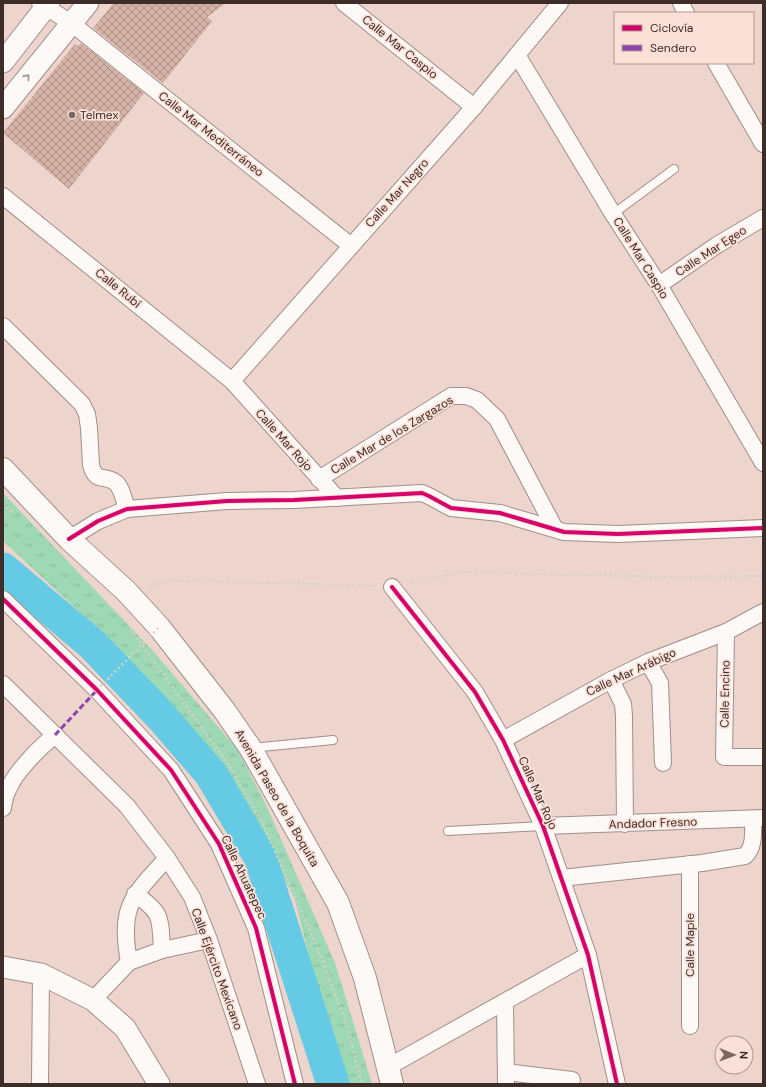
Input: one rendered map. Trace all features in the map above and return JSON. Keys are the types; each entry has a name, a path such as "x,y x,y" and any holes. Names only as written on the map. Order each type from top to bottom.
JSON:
{"main road":[{"name":"Avenida Paseo de la Boquita","path":"3,469 69,539 126,591 158,627 224,710 252,749 338,903 365,978 390,1076"}],"street":[{"path":"3,108 88,3"},
{"name":"Calle Mar Caspio","path":"344,3 474,107"},
{"name":"Calle Mar Negro","path":"232,381 350,245 474,107 560,3"},
{"path":"681,3 686,12"},
{"path":"3,62 44,5"},
{"name":"Calle Mar Mediterráneo","path":"44,5 71,23 350,245"},
{"name":"Calle Mar Caspio","path":"517,55 613,214 659,285 763,463"},
{"path":"717,64 763,144"},
{"name":"Calle Rubí","path":"3,196 232,381"},
{"name":"Calle Mar Egeo","path":"659,285 716,245 763,218"},
{"path":"3,326 82,404 87,414 90,465 93,473 99,478 114,481 119,486 127,509"},
{"name":"Calle Mar Rojo","path":"232,381 337,498"},
{"name":"Calle Mar de los Zargazos","path":"319,479 451,396 466,396 477,400 497,419 555,529"},
{"path":"69,539 98,521 127,509 227,502 422,493 451,508 500,513 564,532 618,534 763,528"},
{"name":"Calle Mar Rojo","path":"392,587 475,692 503,740 543,826 588,955 617,1084"},
{"name":"Calle Ahuatepec","path":"3,599 97,690 171,770 219,844 256,928 295,1084"},
{"name":"Calle Mar Arábigo","path":"503,740 610,680 648,662 726,632 763,612"},
{"name":"Calle Encino","path":"726,632 724,757 763,757"},
{"path":"648,662 660,683 663,763"},
{"path":"610,680 623,704 625,824"},
{"name":"Calle Ejército Mexicano","path":"3,684 127,806 167,858 192,898 210,940 257,1084"},
{"path":"3,808 8,790 30,759 55,735"},
{"path":"561,878 690,864 745,856 750,852 758,818"},
{"name":"Andador Fresno","path":"543,826 758,818"},
{"path":"129,962 125,938 126,919 134,894 167,858"},
{"name":"Calle Maple","path":"690,864 690,1026"},
{"path":"134,894 152,906 158,915 161,923 162,950"},
{"path":"92,1000 129,962 162,950 210,940"},
{"path":"390,1076 505,1003 588,955"},
{"path":"3,967 42,974 92,1000 125,1028 158,1084"},
{"path":"40,1084 42,974"},
{"path":"505,1003 506,1078 572,1080"}],"lane":[{"path":"613,214 674,168"},
{"path":"252,749 333,740"},
{"path":"448,830 543,826"}],"path":[{"path":"3,504 20,518"},
{"path":"126,591 172,580 392,587 460,572 678,577 763,576"},
{"path":"127,625 230,767 262,822 311,933 345,1019 362,1084"},
{"path":"97,690 158,627"}],"green space":[{"path":"3,493 153,651 237,749 266,805 335,963 372,1084 341,1084 295,900 247,804 180,723 100,631 3,541"}],"building":[{"path":"114,3 226,3 207,17 212,21 163,83 93,28"},
{"name":"Telmex","path":"81,43 144,93 69,189 3,133 75,44 78,46"}],"waterway":[{"path":"3,569 93,645 159,714 211,774 260,857 333,1084"}],"marked path":[{"path":"55,735 97,690"}],"cycle path":[{"path":"69,539 98,521 127,509 227,501 294,500 422,493 451,508 500,513 564,532 618,534 763,528"},
{"path":"392,587 475,692 503,740 543,826 588,955 617,1084"},
{"path":"3,599 97,690 171,770 219,844 256,928 295,1084"}],"place":[{"name":"Telmex","path":"72,115"}]}
